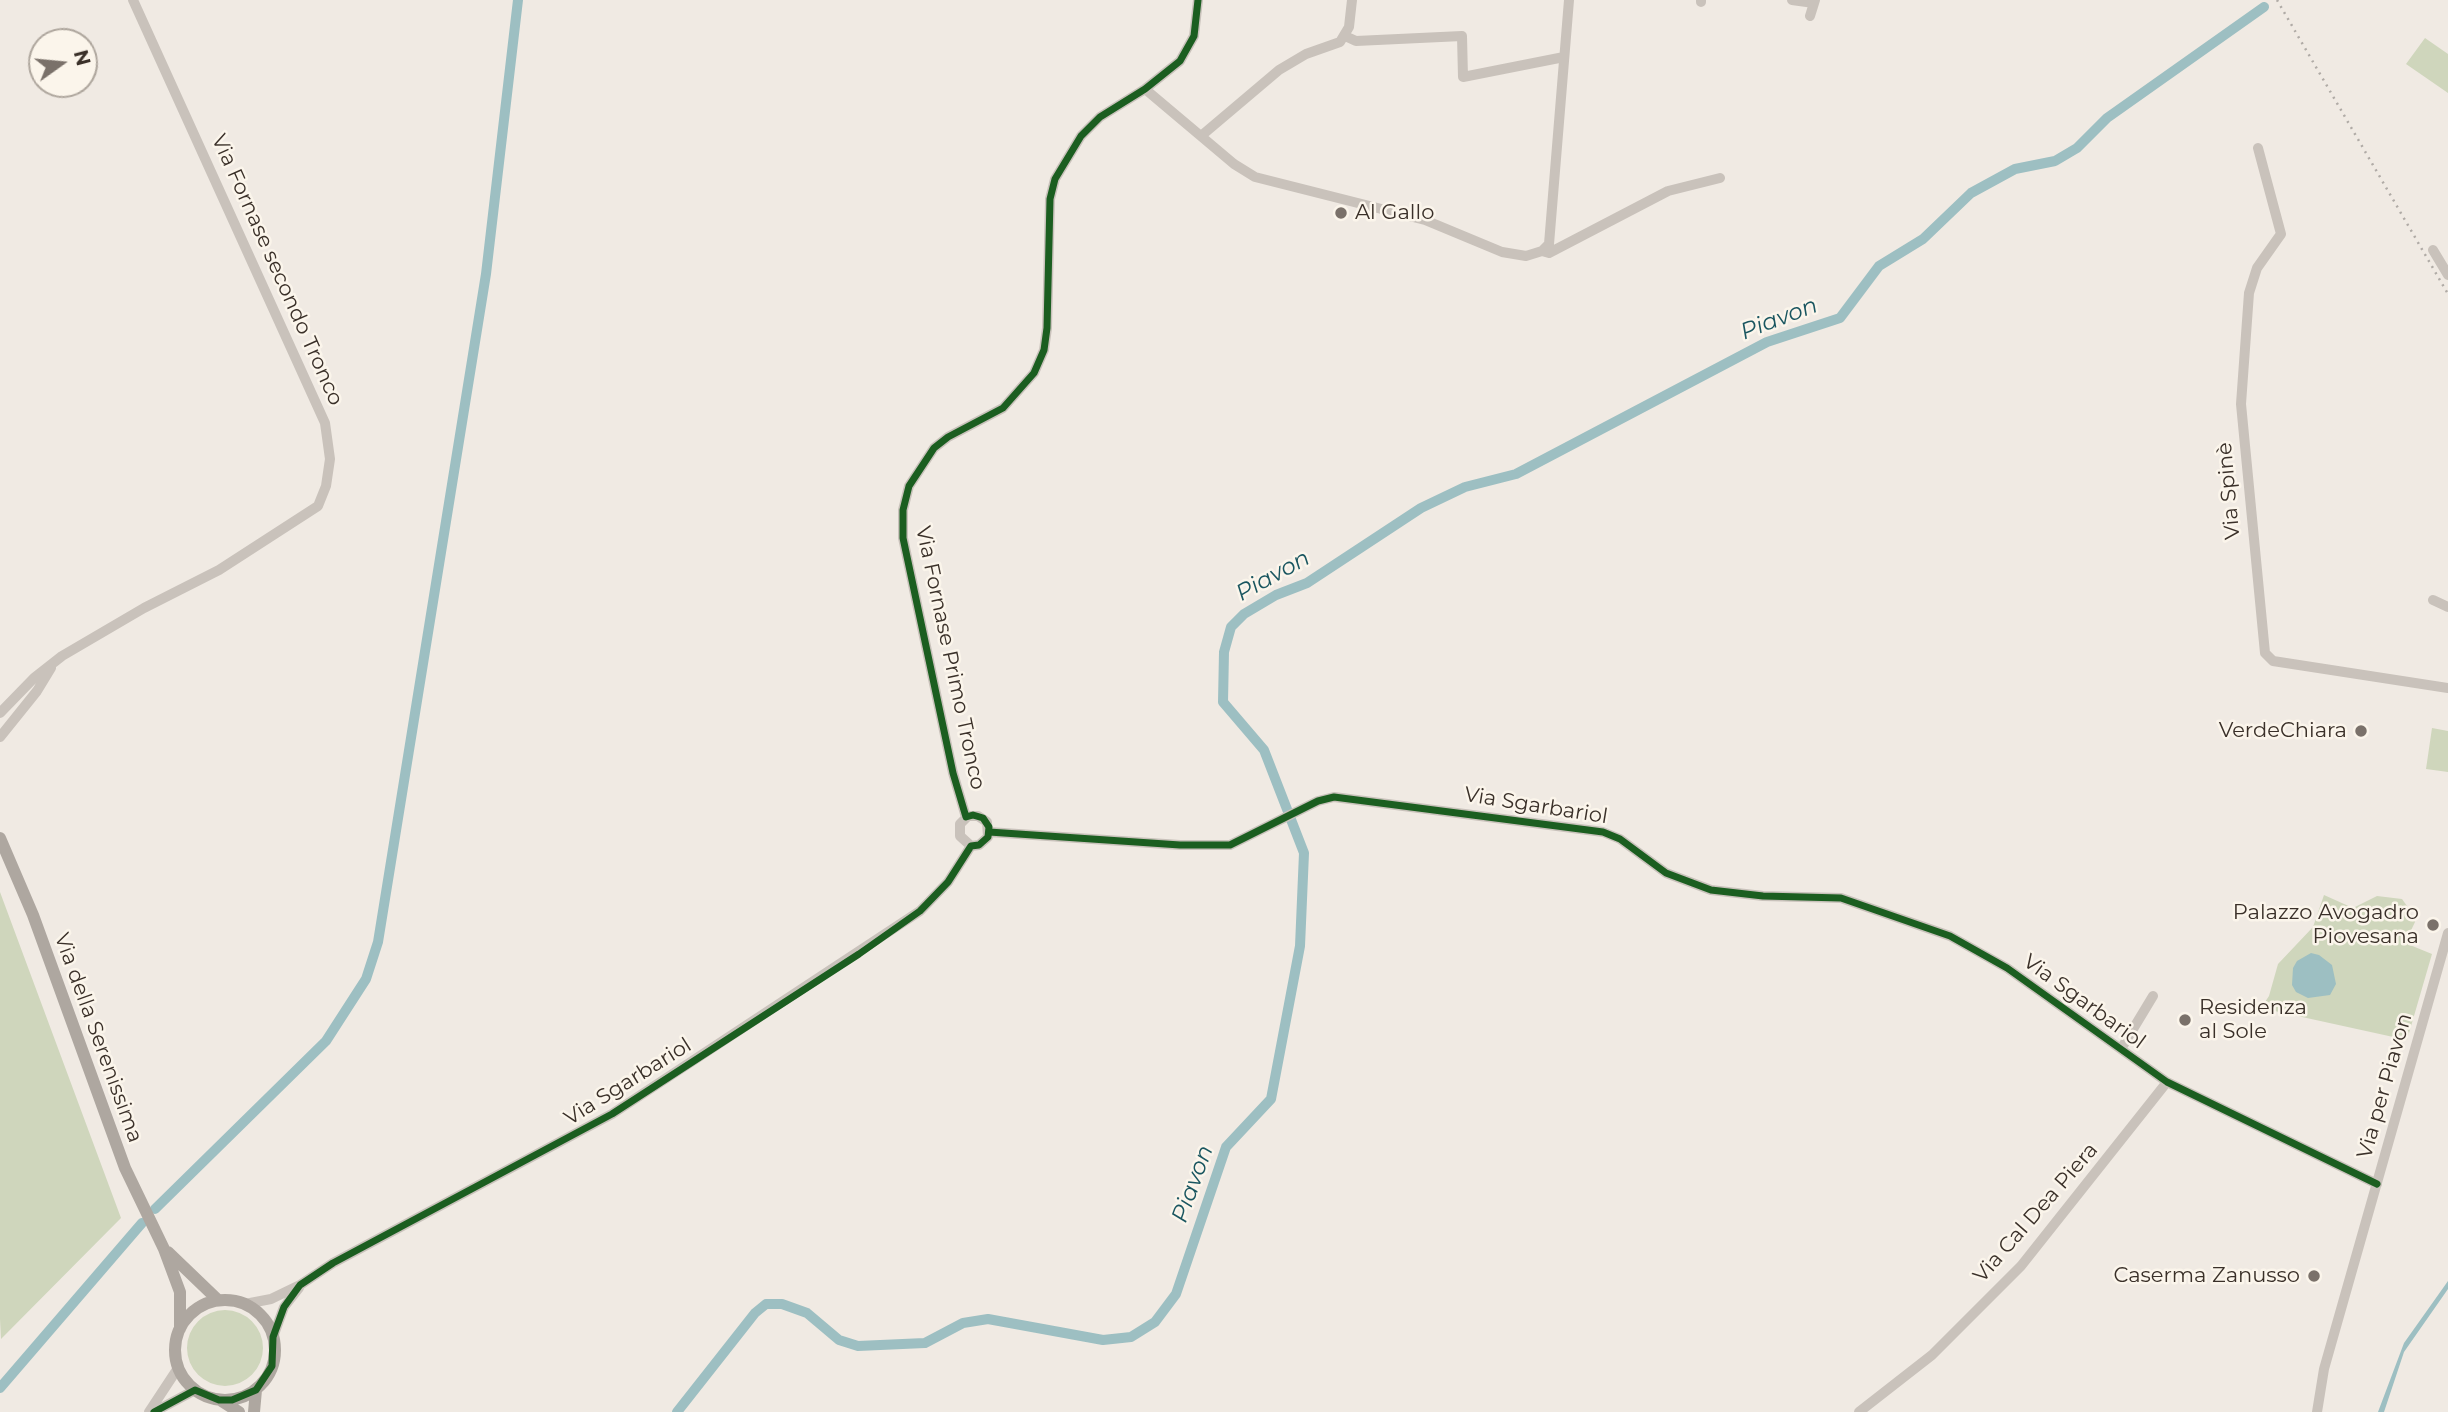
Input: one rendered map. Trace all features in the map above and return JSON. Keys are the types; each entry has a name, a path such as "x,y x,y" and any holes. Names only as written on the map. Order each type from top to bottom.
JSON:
{"main road":[{"name":"Via della Serenissima","path":"0,838 33,915 125,1168 164,1249 180,1292 180,1329"},
{"name":"Via della Serenissima","path":"164,1249 218,1300"},
{"path":"219,1400 245,1396 256,1390 272,1366 273,1337 258,1312 245,1304 218,1300 189,1315 180,1329 176,1342 178,1368 195,1390 239,1412"},
{"path":"254,1412 256,1390"}],"street":[{"name":"Via Fornase secondo Tronco","path":"0,737 62,656 144,608 219,570 318,506 326,486 330,459 325,423 133,0"},
{"name":"Via Fornase Primo Tronco","path":"967,817 953,773 903,538 906,498 919,468 934,448 948,437 1003,408 1034,373 1044,350 1047,328 1051,199 1055,178 1081,136 1100,117 1145,89 1180,61 1188,49 1198,17 1198,0"},
{"path":"1201,136 1279,70 1313,51 1334,45 1345,36 1352,0"},
{"path":"1542,251 1549,244 1569,0"},
{"path":"1792,0 1814,1 1810,16"},
{"path":"1345,36 1356,41 1462,36 1463,78 1564,57"},
{"path":"1145,89 1234,164 1270,183 1425,220 1502,253 1526,256 1553,251 1668,191 1720,178"},
{"name":"Via Spinè","path":"2258,148 2281,234 2257,268 2249,293 2241,404 2265,653 2273,661 2448,688"},
{"path":"2433,250 2448,275"},
{"path":"2432,600 2448,607"},
{"name":"Via Fornase secondo Tronco","path":"0,713 34,678 51,668"},
{"name":"Via Sgarbariol","path":"245,1304 271,1299 300,1285 333,1263 590,1128 859,954 920,911 948,882 971,846 984,842 989,832 1209,846 1241,841 1318,801 1348,797 1604,832 1620,839 1666,873 1711,890 1763,896 1841,898 1865,904 1972,946 2167,1082 2377,1184"},
{"path":"971,846 964,842 959,831 967,817 973,815 983,818 989,832"},
{"name":"Via per Piavon","path":"2317,1412 2324,1369 2445,954 2448,933"},
{"path":"2121,1049 2153,996"},
{"name":"Via Cal Dea Piera","path":"1859,1412 1932,1355 2021,1266 2167,1082"},
{"name":"Via Sgarbariol","path":"273,1337 284,1307 300,1285"},
{"path":"152,1412 178,1368"},
{"path":"152,1412 195,1390"}],"green space":[{"path":"2425,38 2448,54 2448,93 2406,64"},
{"path":"2432,728 2448,731 2448,772 2426,769"},
{"path":"0,892 121,1218 1,1339 0,1319"},
{"path":"2324,895 2353,908 2377,896 2402,899 2407,906 2415,922 2405,943 2432,954 2407,1040 2261,1008 2269,996 2278,964 2313,927"},
{"path":"225,1310 239,1313 252,1321 260,1334 263,1348 260,1362 252,1375 239,1383 225,1386 211,1383 198,1375 190,1362 187,1348 190,1334 198,1321 211,1313"}],"water":[{"path":"2311,953 2319,955 2332,965 2336,984 2330,995 2308,998 2296,992 2292,985 2293,968 2297,961"},
{"path":"2448,1281 2448,1289 2404,1352 2384,1412 2378,1412 2404,1343"}],"waterway":[{"path":"155,1209 326,1041 366,979 378,942 486,274 518,0"},
{"name":"Piavon","path":"677,1412 755,1313 766,1304 782,1304 807,1313 839,1340 858,1346 925,1343 963,1323 988,1319 1103,1340 1131,1337 1155,1322 1176,1294 1226,1147 1271,1099 1300,946 1304,853 1264,750 1223,702 1224,652 1231,627 1244,614 1276,595 1307,583 1421,508 1465,487 1516,474 1767,342 1840,318 1879,266 1923,239 1971,193 2015,169 2055,161 2077,148 2107,118 2264,7"},
{"path":"0,1388 142,1223"}],"railway":[{"path":"2277,0 2448,294"}],"cycle path":[{"path":"154,1412 195,1390 219,1400 232,1400 256,1390 272,1366 273,1337 284,1307 300,1285 333,1263 612,1114 859,954 920,911 948,882 971,846 979,845 988,837 989,827 983,818 973,815 966,817 953,773 903,538 903,510 909,486 934,448 948,437 1003,408 1034,373 1044,350 1047,328 1050,199 1055,179 1081,136 1100,117 1145,89 1180,61 1194,36 1198,0"},
{"path":"989,832 1180,845 1230,845 1318,801 1334,797 1603,832 1620,839 1666,873 1711,890 1763,896 1841,898 1950,936 2007,968 2167,1082 2377,1184"}],"place":[{"name":"Al Gallo","path":"1341,213"},
{"name":"VerdeChiara","path":"2361,731"},
{"name":"Palazzo Avogadro Piovesana","path":"2433,925"},
{"name":"Residenza al Sole","path":"2185,1020"},
{"name":"Caserma Zanusso","path":"2314,1276"}]}
